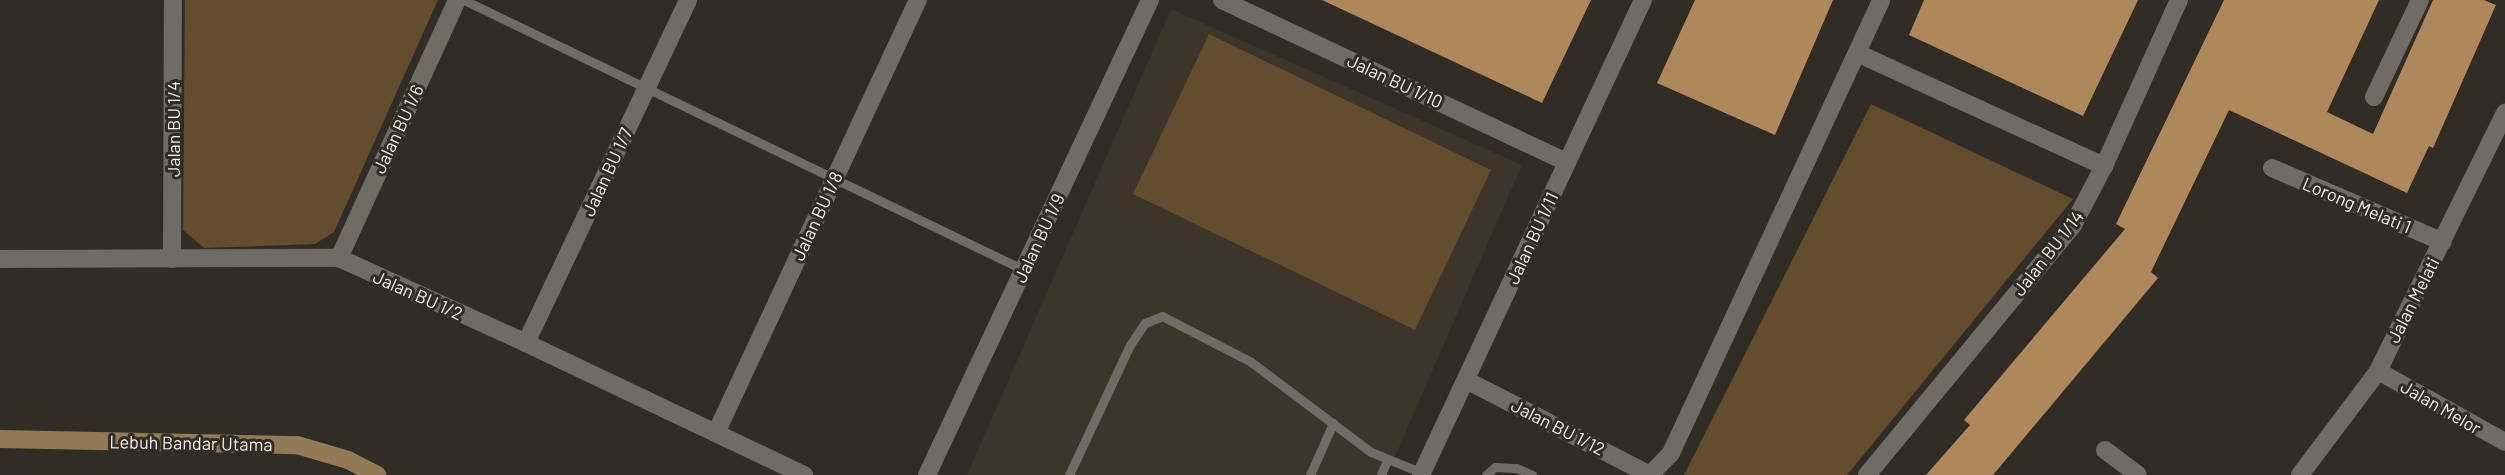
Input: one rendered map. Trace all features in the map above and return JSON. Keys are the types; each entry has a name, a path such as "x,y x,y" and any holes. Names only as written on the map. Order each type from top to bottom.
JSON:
{"main road":[{"name":"Lebuh Bandar Utama","path":"0,439 297,445 348,459 377,475"}],"street":[{"name":"Jalan BU 1/4","path":"172,259 173,0"},
{"name":"Jalan BU 1/6","path":"339,258 457,0"},
{"name":"Jalan BU 1/7","path":"526,344 688,0"},
{"name":"Jalan BU 1/8","path":"716,433 918,0"},
{"name":"Jalan BU 1/9","path":"927,475 1150,0"},
{"name":"Jalan BU 1/10","path":"1222,0 1567,162"},
{"name":"Jalan BU 1/11","path":"1421,474 1643,0"},
{"path":"1650,475 1671,453 1881,0"},
{"name":"Jalan BU 1/14","path":"1867,475 2073,225 2104,166 2179,0"},
{"path":"2374,97 2420,0"},
{"path":"1857,53 2104,166"},
{"name":"Jalan Melati","path":"2300,475 2378,371 2505,113"},
{"name":"Lorong Melati 1","path":"2272,168 2443,242"},
{"name":"Jalan BU 1/2","path":"0,259 339,258 804,475"},
{"name":"Jalan Melor","path":"2378,371 2505,442"},
{"name":"Jalan BU 1/12","path":"1466,380 1650,475"},
{"path":"2105,450 2138,475"}],"lane":[{"path":"464,0 1024,270"},
{"path":"1069,475 1130,345 1145,323 1162,316 1251,362 1371,452 1421,474"},
{"path":"1310,475 1333,423"},
{"path":"1381,475 1387,460"},
{"path":"1486,475 1495,467 1517,468 1532,475"}],"shaded area":[{"path":"185,0 438,0 334,232 315,244 204,248 183,230"},
{"path":"1171,9 1522,165 1387,475 967,475"},
{"path":"1209,34 1491,170 1415,330 1133,194"},
{"path":"1871,104 2073,199 1847,475 1684,475"}],"building":[{"path":"1322,0 1591,0 1542,103"},
{"path":"1695,0 1833,0 1775,135 1657,83"},
{"path":"1924,0 2138,0 2083,116 1909,35"},
{"path":"2224,0 2379,0 2327,112 2373,134 2433,0 2484,0 2496,5 2433,148 2429,146 2407,193 2229,110 2151,272 2158,278 1993,475 1926,475 1970,425 1964,420 2125,229 2116,224"}]}
